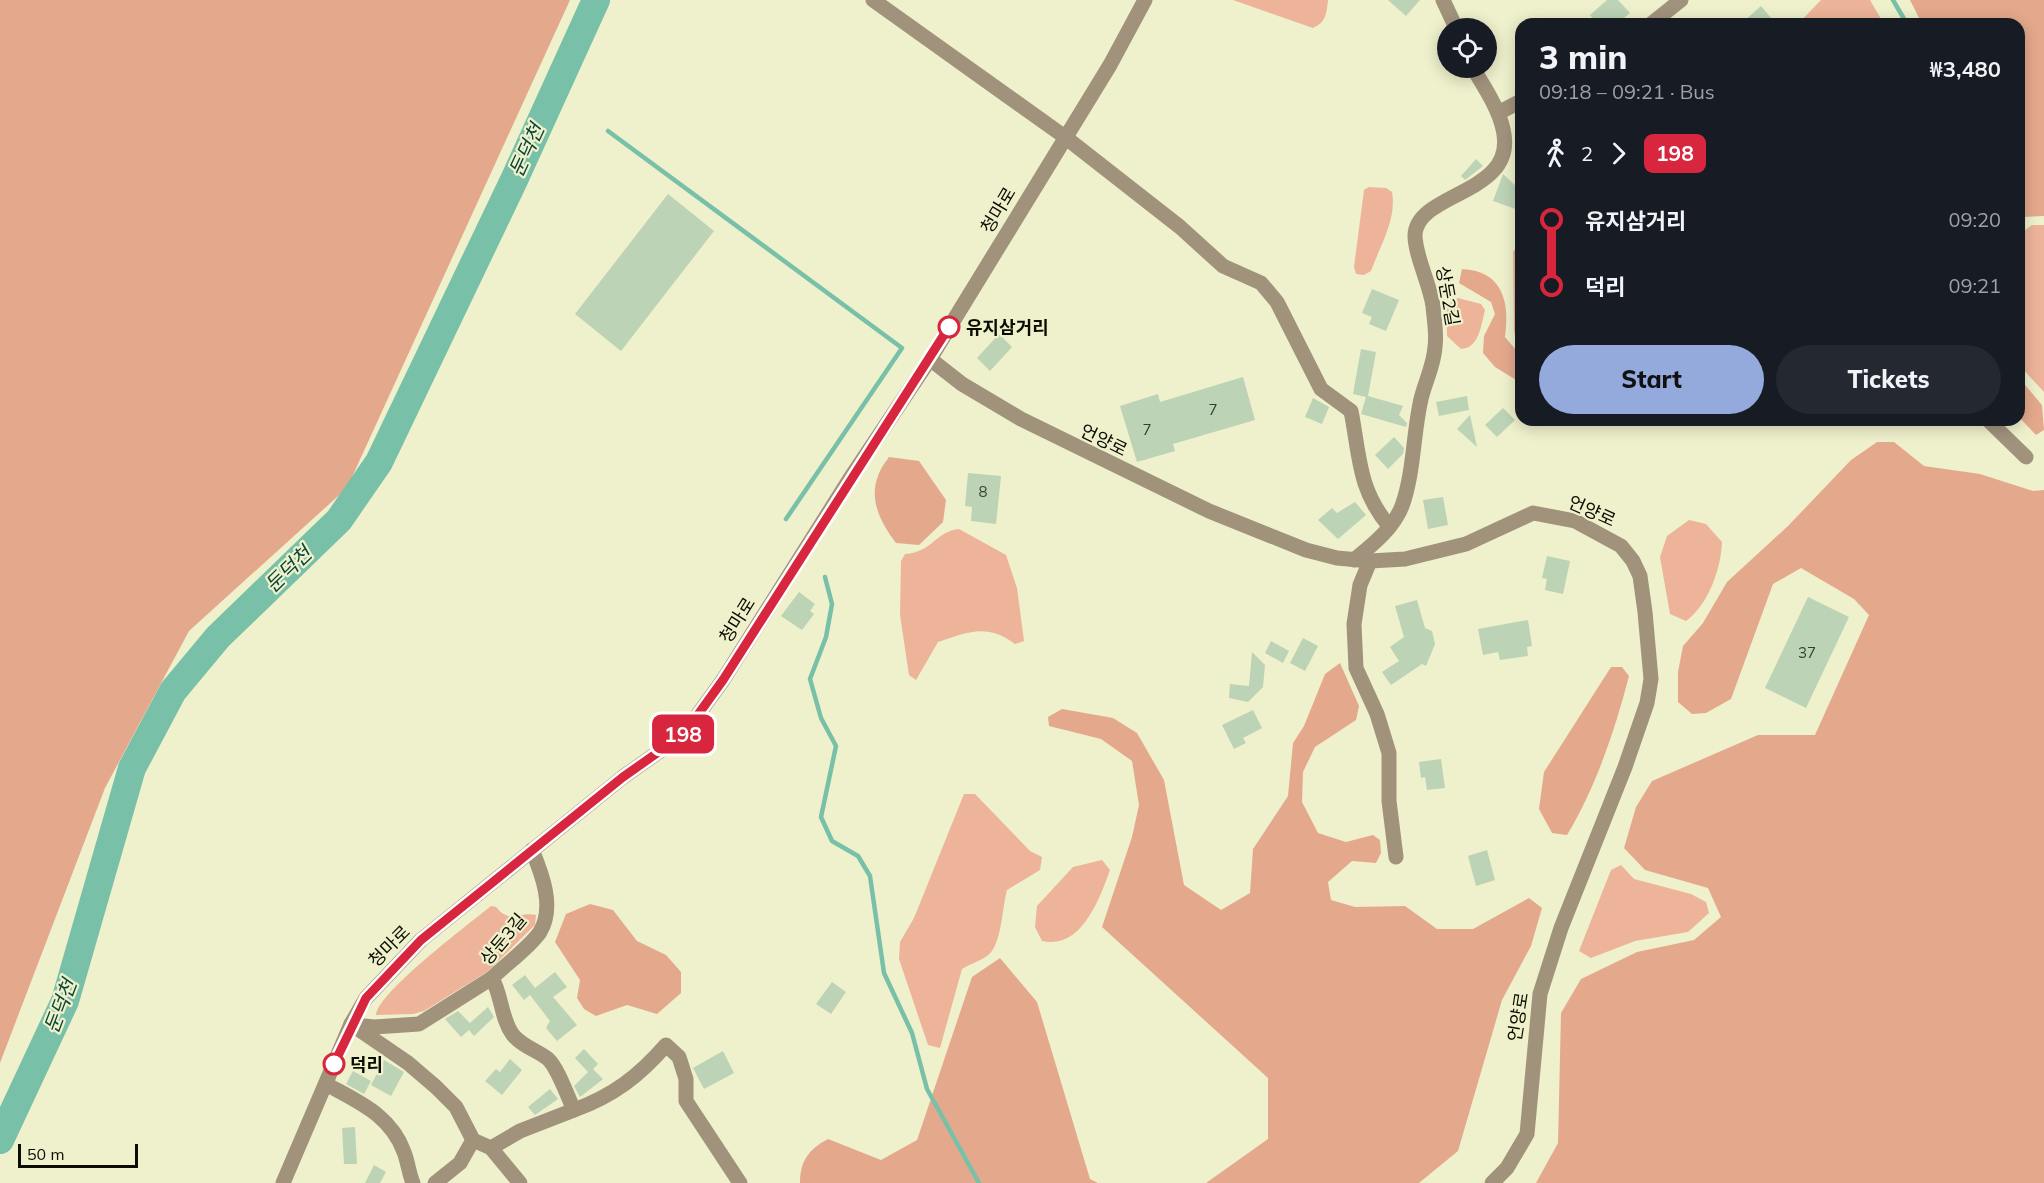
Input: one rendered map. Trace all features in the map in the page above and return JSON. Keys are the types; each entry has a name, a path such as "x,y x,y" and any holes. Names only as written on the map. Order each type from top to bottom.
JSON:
{"street":[{"path":"873,0 1065,137 1180,226 1223,266 1261,283 1277,302 1321,389 1351,411 1362,477 1372,506 1389,526"},
{"name":"청마로","path":"283,1183 351,1024 366,998 421,940 623,777 684,734 723,680 849,480 930,359 1145,0"},
{"path":"1443,0 1451,18"},
{"path":"1658,18 1681,0"},
{"name":"상둔2길","path":"1354,560 1381,538 1402,507 1421,399 1436,346 1432,304 1415,235 1422,218 1449,198 1486,180 1498,164 1503,151 1504,131 1498,113 1479,78"},
{"path":"1498,113 1515,103"},
{"name":"언양로","path":"930,359 962,384 1021,419 1107,463 1277,541 1316,553 1354,560 1405,559 1466,544 1533,513 1575,521 1621,546 1640,576 1650,669 1647,703 1561,927 1540,994 1527,1134 1519,1150 1492,1183"},
{"path":"1994,426 2026,457"},
{"path":"1370,561 1360,585 1354,624 1356,668 1377,714 1389,753 1389,801 1396,857"},
{"name":"상둔3길","path":"531,850 541,871 548,899 540,931 492,978 500,992 504,1014 513,1035 529,1049 550,1060 574,1110"},
{"path":"351,1024 374,1027 419,1024 492,978"},
{"path":"351,1024 408,1063 436,1087 456,1107 473,1140 491,1148 520,1183"},
{"path":"491,1148 520,1131 598,1102 643,1072 666,1045 680,1057 686,1078 686,1101 740,1183"},
{"path":"326,1084 379,1114 392,1129 404,1150 413,1183"},
{"path":"435,1183 460,1163 473,1140"}],"shaded area":[{"path":"0,0 570,0 347,488 189,631 105,788 0,1063"},
{"path":"1233,0 1328,1 1325,18 1313,28"},
{"path":"1821,0 1870,0 1880,18 1804,18"},
{"path":"1910,0 2044,0 2044,216 2025,217 2025,18 1919,18"},
{"path":"1369,187 1386,188 1392,192 1393,202 1390,222 1383,242 1371,271 1364,275 1356,274 1354,267 1364,190"},
{"path":"2032,225 2044,225 2044,392 2025,371 2025,230"},
{"path":"1515,249 1515,336 1514,330 1513,252"},
{"path":"1462,269 1476,271 1495,282 1501,291 1506,312 1505,337 1515,349 1515,379 1495,367 1483,353 1484,336 1495,314 1491,302 1459,283"},
{"path":"1458,298 1481,304 1485,310 1480,329 1472,345 1461,349 1447,336 1446,305"},
{"path":"2025,385 2042,405 2044,430 2036,435 2025,423"},
{"path":"1877,442 1894,442 1924,466 1980,474 2033,491 2044,490 2044,1183 1536,1183 1558,1143 1561,1013 1581,979 1637,952 1694,940 1721,917 1708,888 1645,870 1624,848 1636,807 1652,781 1758,735 1815,735 1869,615 1854,599 1801,568 1773,584 1731,699 1706,713 1692,714 1678,702 1678,672 1683,646 1703,623 1727,582 1788,526 1851,460"},
{"path":"889,457 919,461 946,500 943,522 919,545 896,543 882,522 878,511 875,500 877,479"},
{"path":"1689,520 1706,524 1722,542 1712,586 1701,606 1686,621 1670,614 1660,557 1667,536"},
{"path":"959,529 1006,555 1017,588 1024,641 1015,644 995,633 977,631 938,642 916,680 909,675 900,615 901,561 905,554 922,550 945,533"},
{"path":"1340,663 1359,706 1356,720 1315,747 1303,772 1302,802 1318,833 1346,842 1373,835 1380,840 1381,853 1376,863 1352,861 1328,882 1331,900 1355,907 1405,906 1437,929 1473,929 1529,898 1542,908 1531,946 1502,1000 1458,1151 1419,1183 1206,1183 1268,1139 1268,1078 1102,927 1132,837 1139,805 1132,761 1101,739 1049,726 1048,717 1062,709 1113,718 1137,733 1164,780 1184,885 1221,910 1250,893 1253,849 1288,796 1293,743 1304,726 1325,674"},
{"path":"1611,667 1622,667 1629,676 1611,737 1596,778 1567,835 1552,833 1539,809 1544,772"},
{"path":"964,794 975,794 1030,851 1042,857 1040,870 1007,890 999,935 992,951 984,958 962,969 940,1048 928,1045 899,959 900,942 914,918"},
{"path":"1102,860 1110,870 1094,908 1086,920 1068,938 1056,942 1042,941 1035,927 1037,906 1073,867"},
{"path":"1621,865 1634,879 1691,894 1706,902 1709,913 1688,932 1635,941 1591,958 1579,951 1611,870"},
{"path":"590,904 613,910 637,941 666,955 681,972 681,993 657,1014 627,1005 596,1016 584,1009 577,998 580,980 555,942 566,914"},
{"path":"491,906 511,916 536,915 535,925 487,972 424,1011 413,1014 376,1015 381,1004 407,975"},
{"path":"1000,958 1037,1002 1090,1179 1098,1183 800,1183 800,1175 807,1156 828,1139 881,1160 917,1140 972,977"}],"building":[{"path":"1388,0 1420,0 1406,16"},
{"path":"1607,0 1618,0 1630,13 1624,18 1592,18 1590,15"},
{"path":"1761,6 1771,18 1748,18"},
{"path":"1476,159 1483,166 1465,180 1461,176"},
{"path":"1503,174 1515,185 1515,209 1493,201"},
{"path":"668,194 714,231 621,351 575,314"},
{"path":"1372,289 1399,300 1386,331 1369,324 1372,317 1362,313"},
{"path":"999,334 1012,347 990,371 977,358"},
{"path":"1361,349 1376,352 1368,396 1403,406 1399,415 1407,423 1406,427 1361,414 1366,397 1353,394"},
{"path":"1243,377 1255,420 1173,444 1175,451 1137,462 1120,406 1158,394 1160,402"},
{"path":"1467,396 1469,410 1439,416 1436,402"},
{"path":"1313,398 1329,407 1322,424 1305,417"},
{"path":"1503,408 1515,420 1497,437 1485,425"},
{"path":"1470,415 1477,447 1457,429"},
{"path":"1394,437 1404,448 1403,454 1388,469 1375,455"},
{"path":"968,473 1001,476 996,524 971,521 972,507 965,506"},
{"path":"1443,497 1448,525 1428,529 1423,500"},
{"path":"1355,502 1366,515 1338,539 1318,520 1332,508 1337,513"},
{"path":"1547,556 1570,561 1563,594 1545,590 1547,579 1542,578"},
{"path":"799,592 815,604 810,611 814,614 802,630 781,616"},
{"path":"1808,597 1849,617 1806,708 1765,688"},
{"path":"1417,600 1425,628 1432,631 1435,644 1426,666 1422,664 1391,685 1382,672 1399,661 1390,647 1404,637 1395,606"},
{"path":"1528,620 1532,646 1527,647 1528,656 1500,660 1498,652 1483,655 1478,629"},
{"path":"1303,638 1318,646 1305,671 1290,663"},
{"path":"1271,641 1289,651 1283,663 1265,653"},
{"path":"1252,652 1265,665 1263,687 1248,702 1229,698 1230,684 1249,686"},
{"path":"1253,710 1262,728 1243,738 1246,743 1234,749 1222,725"},
{"path":"1441,759 1445,788 1427,790 1425,777 1421,778 1419,762"},
{"path":"1487,850 1495,880 1476,886 1468,856"},
{"path":"555,972 567,987 553,997 577,1025 557,1041 546,1028 550,1021 530,995 524,1000 512,985 525,975 535,988"},
{"path":"832,982 846,992 831,1014 816,1004"},
{"path":"488,1007 494,1017 474,1036 469,1030 461,1037 445,1019 458,1011 470,1023"},
{"path":"584,1049 598,1064 593,1069 603,1079 580,1097 574,1086 588,1072 575,1058"},
{"path":"723,1051 734,1073 704,1089 693,1068"},
{"path":"510,1059 522,1070 502,1095 485,1081 496,1069 500,1072"},
{"path":"384,1060 404,1072 391,1096 371,1085"},
{"path":"353,1071 371,1081 364,1094 346,1084"},
{"path":"550,1089 558,1099 535,1115 528,1107"},
{"path":"355,1127 357,1164 344,1164 342,1128"},
{"path":"374,1165 386,1172 380,1183 365,1183"}],"waterway":[{"name":"둔덕천","path":"0,1140 65,1001 132,768 173,691 218,637 339,520 379,462 514,180 596,0"},
{"path":"1893,0 1904,18"},
{"path":"608,131 902,348 786,519"},
{"path":"825,577 832,604 826,637 810,679 821,718 836,746 821,817 832,841 858,856 870,876 884,973 912,1033 927,1089 979,1183"}],"bus line":[{"name":"198","path":"334,1064 351,1024 366,998 421,940 623,777 684,734 723,680 949,327"}],"place":[{"name":"유지삼거리","path":"949,327"},
{"name":"덕리","path":"334,1064"}]}
